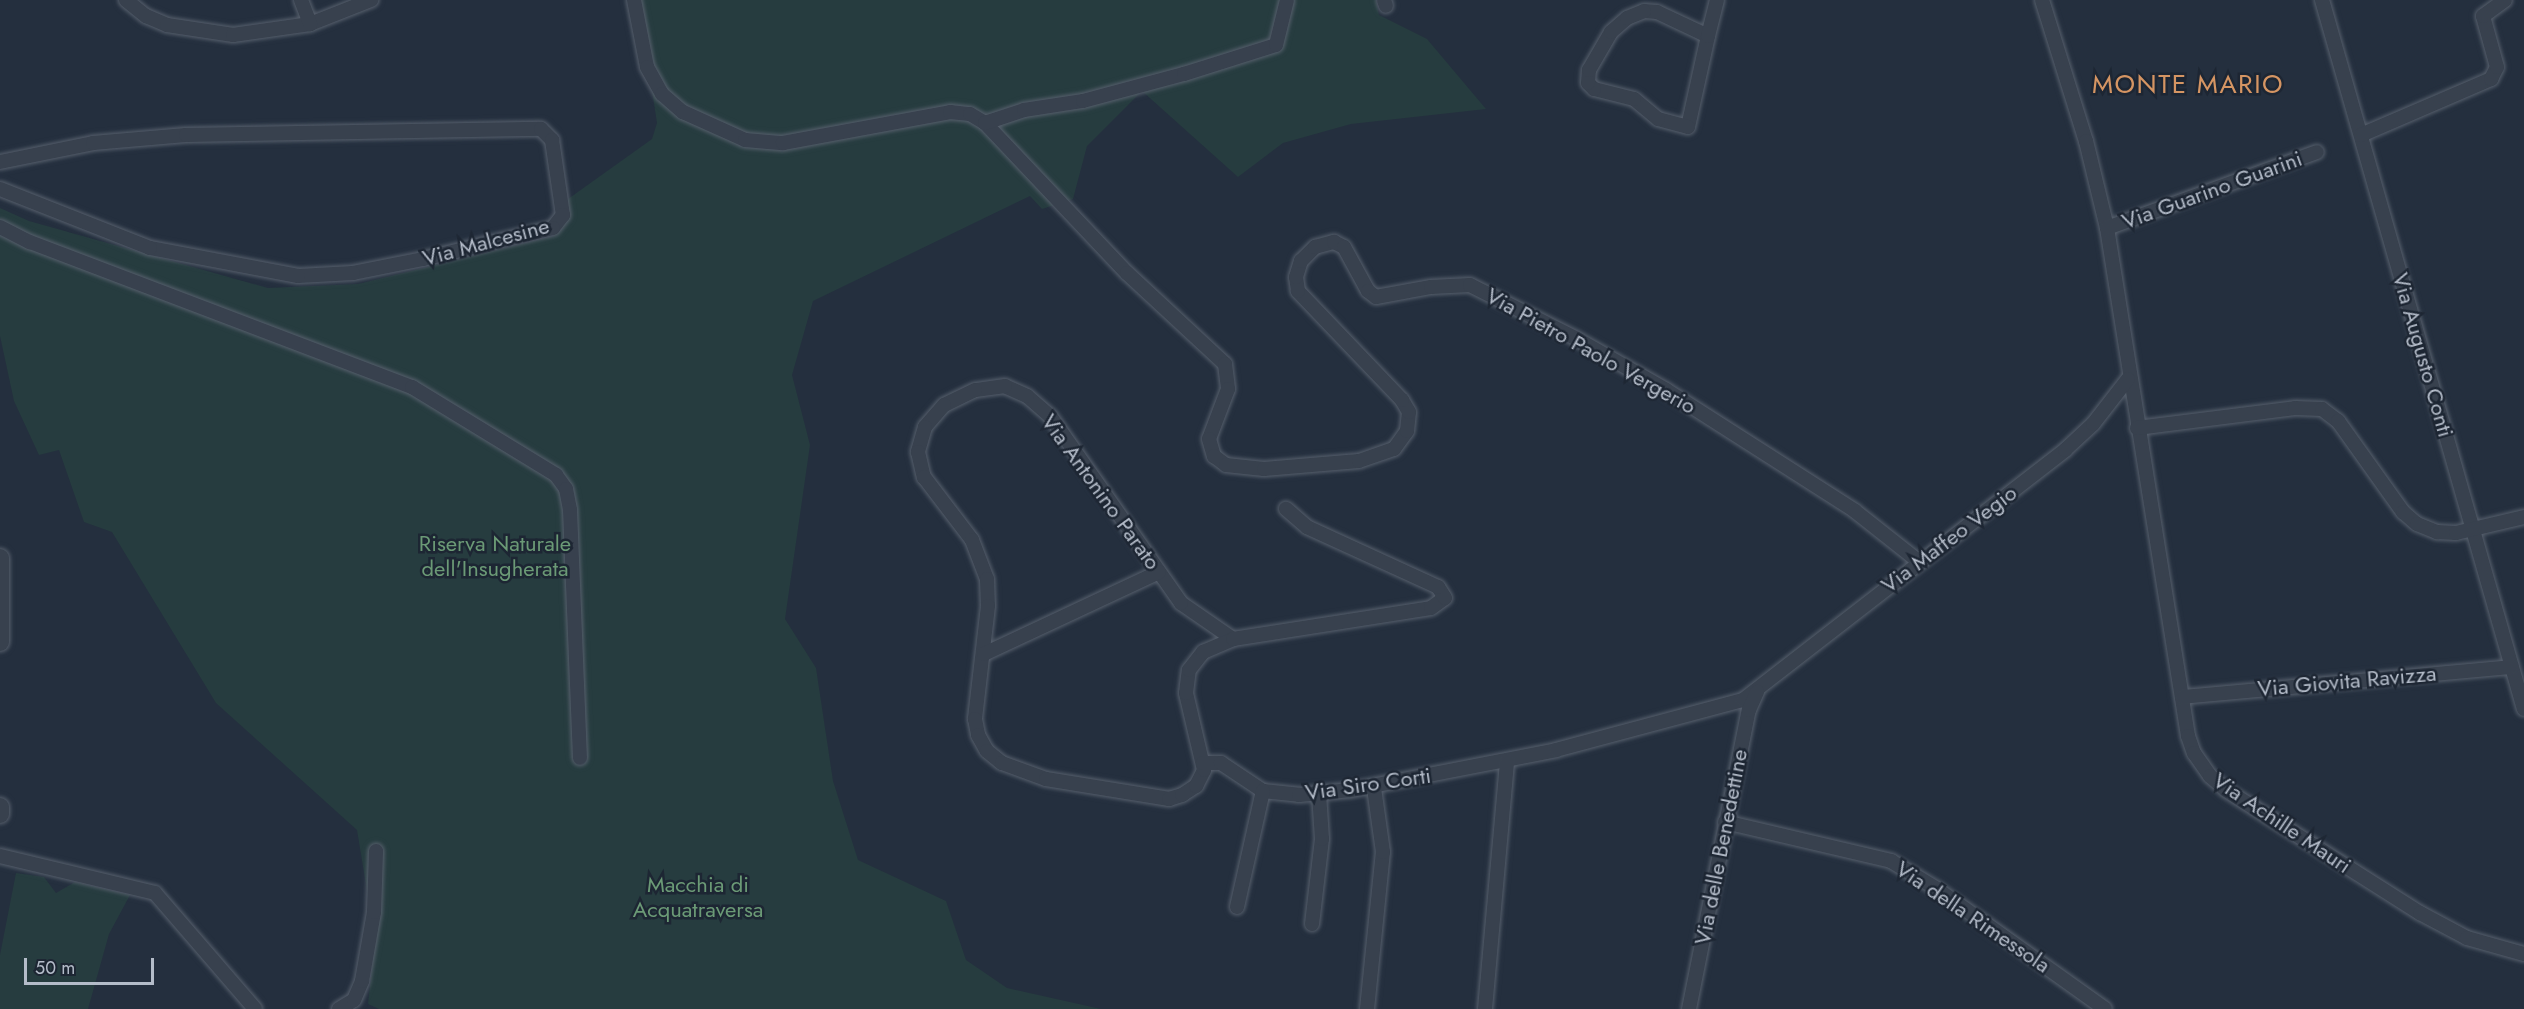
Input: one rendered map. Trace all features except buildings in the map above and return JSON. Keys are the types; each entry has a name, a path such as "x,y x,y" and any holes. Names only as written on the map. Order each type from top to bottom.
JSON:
{"street":[{"path":"126,0 156,21 208,34 256,34 310,24 371,0"},
{"path":"301,0 310,24"},
{"path":"634,0 647,67 662,94 683,112 745,140 783,143 950,112 970,114 985,123 1024,110 1083,101 1161,80 1276,45 1287,0"},
{"path":"1708,36 1657,12 1632,14 1607,38 1589,70 1588,83 1594,89 1634,99 1658,119 1688,127 1717,0"},
{"name":"Via Achille Mauri","path":"2042,0 2080,143 2107,228 2128,379 2190,745 2216,782 2441,926 2487,946 2524,954"},
{"name":"Via Augusto Conti","path":"2322,0 2524,709"},
{"path":"2361,135 2491,79 2497,67 2483,16 2505,0"},
{"name":"Via Pietro Paolo Vergerio","path":"985,123 1127,273 1225,364 1228,389 1212,426 1210,445 1217,459 1235,468 1318,466 1371,459 1394,449 1407,431 1409,412 1402,400 1298,291 1298,268 1307,253 1326,243 1341,244 1368,291 1376,297 1444,285 1470,285 1484,290 1666,390 1855,511 1918,561"},
{"name":"Via Malcesine","path":"0,162 93,143 186,135 541,129 552,140 562,215 553,228 423,259 352,273 298,276 150,248 0,189"},
{"name":"Via Guarino Guarini","path":"2107,228 2317,152"},
{"path":"0,226 30,242 412,387 556,475 566,489 570,510 579,758"},
{"name":"Via Maffeo Vegio","path":"1760,687 1918,561 2076,441 2128,379"},
{"name":"Via Antonino Parato","path":"1203,763 1202,778 1196,786 1169,799 1046,779 1002,763 987,751 975,719 984,654 988,597 984,567 968,535 930,489 919,457 925,427 937,412 955,398 986,387 1005,386 1041,408 1186,608 1233,639"},
{"path":"2137,428 2295,408 2322,409 2338,421 2411,520 2437,532 2474,531 2524,517"},
{"path":"1238,907 1263,791 1221,762 1203,763 1187,706 1189,670 1203,652 1233,639 1421,610 1445,598 1438,587 1307,527 1286,509"},
{"path":"0,558 0,642"},
{"path":"984,654 1159,572"},
{"name":"Via Giovita Ravizza","path":"2182,697 2512,667"},
{"name":"Via Siro Corti","path":"1263,791 1319,794 1374,788 1507,761 1694,716 1743,700 1760,687"},
{"name":"Via delle Benedettine","path":"1689,1009 1749,710 1760,687"},
{"path":"1485,1009 1507,761"},
{"path":"1367,1009 1383,852 1374,788"},
{"path":"1312,924 1322,839 1319,794"},
{"path":"0,807 0,814"},
{"name":"Via della Rimessola","path":"1725,822 1891,861 1937,889 2105,1009"},
{"path":"339,1009 354,1000 362,981 374,912 376,851"},
{"path":"0,856 155,893 255,1009"}],"green space":[{"name":"Riserva Naturale dell'Insugherata","path":"638,0 1376,0 1379,15 1427,39 1486,109 1351,124 1283,143 1238,177 1142,91 1087,146 1073,199 1042,209 1030,196 813,301 792,375 810,445 785,619 816,668 833,781 858,860 946,901 966,960 1007,988 1101,1009 379,1009 368,1004 375,939 357,830 216,703 112,532 84,522 59,450 39,455 14,401 0,336 0,208 29,221 268,288 358,284 554,236 568,199 652,139 657,123"},
{"path":"16,873 44,877 56,893 75,882 130,895 109,934 88,1009 0,1009 0,955"}],"district":[{"name":"MONTE MARIO","path":"2188,85"}],"park label":[{"name":"Macchia di Acquatraversa","path":"698,896"}]}
